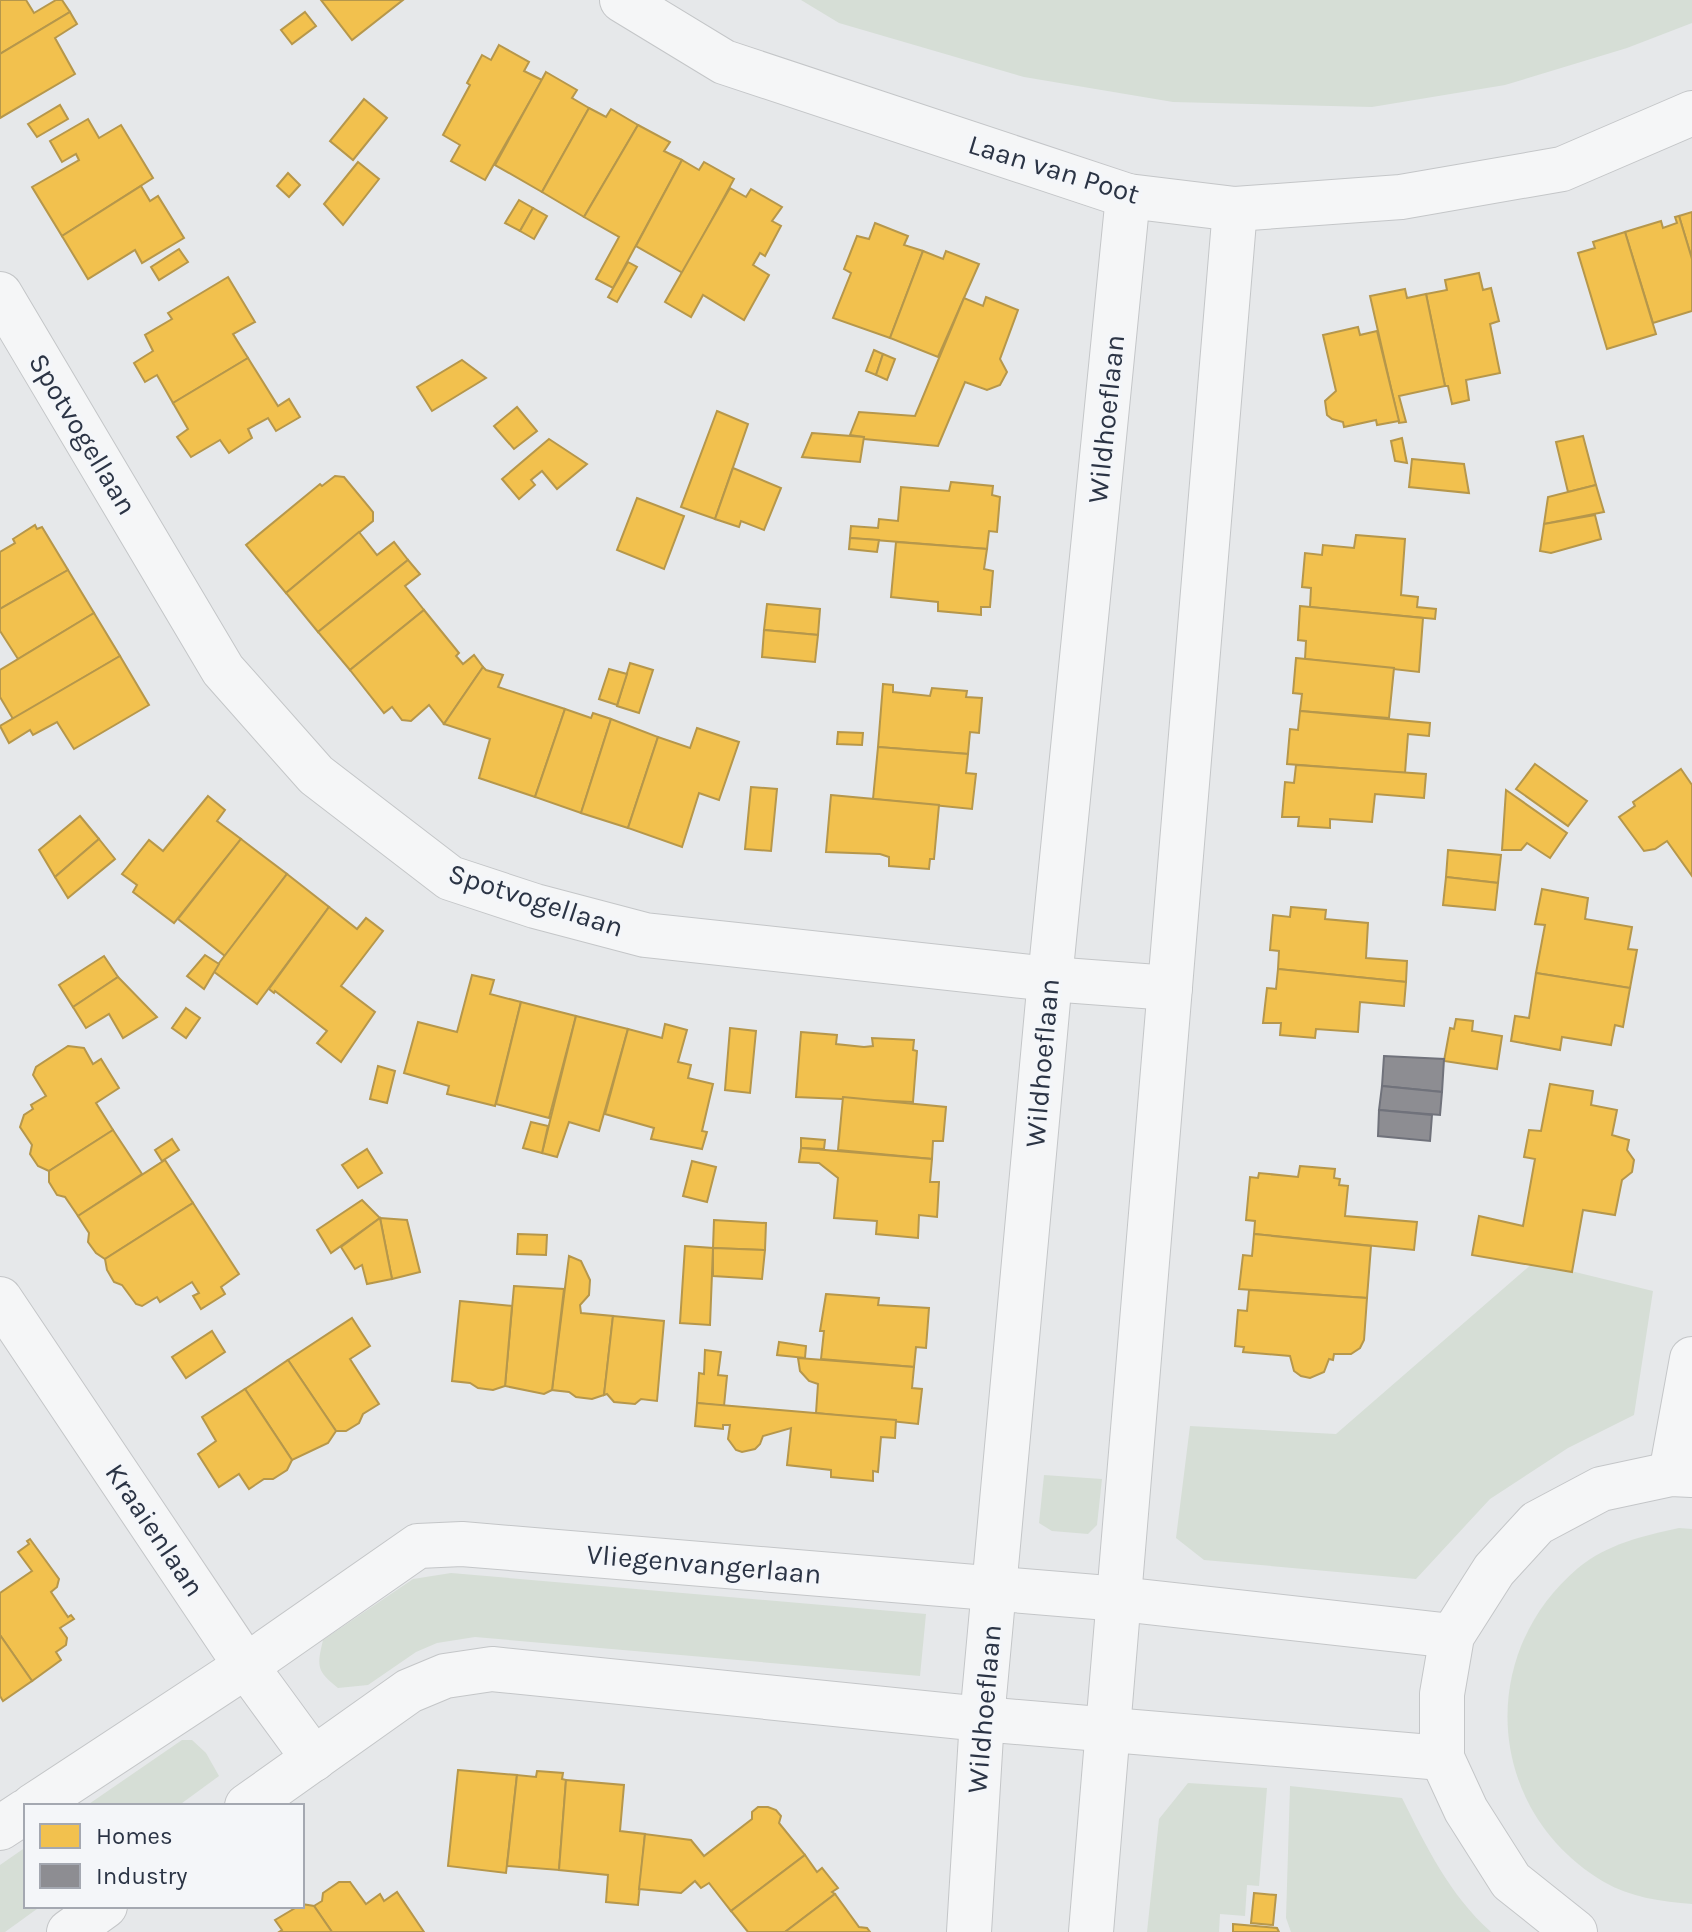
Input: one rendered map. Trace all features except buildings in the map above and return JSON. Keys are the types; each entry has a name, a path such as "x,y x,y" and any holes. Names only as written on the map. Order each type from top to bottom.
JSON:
{"street":[{"name":"Laan van Poot","path":"622,0 724,62 1128,196 1235,209 1401,197 1562,169 1692,113"},
{"name":"Wildhoeflaan","path":"969,1932 982,1719 1050,979 1128,196"},
{"path":"1091,1932 1235,209"},
{"name":"Spotvogellaan","path":"0,294 223,670 316,775 450,878 535,906 645,935 1050,979 1170,988"},
{"name":"Kraaienlaan","path":"0,1299 246,1666 314,1759"},
{"path":"1575,1932 1511,1881 1466,1810 1442,1758 1442,1694 1452,1636 1494,1570 1537,1523 1601,1489 1682,1475 1692,1359"},
{"name":"Vliegenvangerlaan","path":"36,1804 246,1666 418,1546 462,1544 1120,1599 1452,1636"},
{"path":"250,1804 409,1691 445,1676 492,1669 982,1719 1442,1758"},
{"path":"0,1828 24,1812"},
{"path":"69,1932 102,1908"}],"shaded area":[{"path":"801,0 1692,0 1692,23 1627,48 1505,85 1372,107 1173,102 1024,77 839,23"},
{"path":"1534,1262 1653,1291 1634,1415 1568,1448 1490,1499 1416,1579 1204,1560 1176,1538 1190,1426 1336,1434"},
{"path":"1044,1475 1102,1479 1097,1525 1088,1534 1052,1531 1039,1523"},
{"path":"1679,1528 1692,1529 1692,1904 1658,1900 1624,1891 1604,1882 1565,1852 1536,1816 1517,1776 1508,1732 1510,1688 1522,1644 1544,1604 1578,1568 1601,1553 1639,1538"},
{"path":"451,1573 926,1614 920,1676 475,1637 437,1643 416,1652 368,1685 338,1688 322,1672 319,1662 323,1640 413,1579"},
{"path":"182,1740 192,1740 206,1753 219,1776 181,1804 89,1804"},
{"path":"1188,1783 1267,1788 1259,1886 1247,1885 1245,1916 1220,1914 1219,1932 1147,1932 1159,1819"},
{"path":"1290,1786 1402,1798 1451,1886 1491,1932 1291,1932 1286,1918"},
{"path":"24,1848 24,1908 38,1908 5,1932 0,1932 0,1865"}]}
